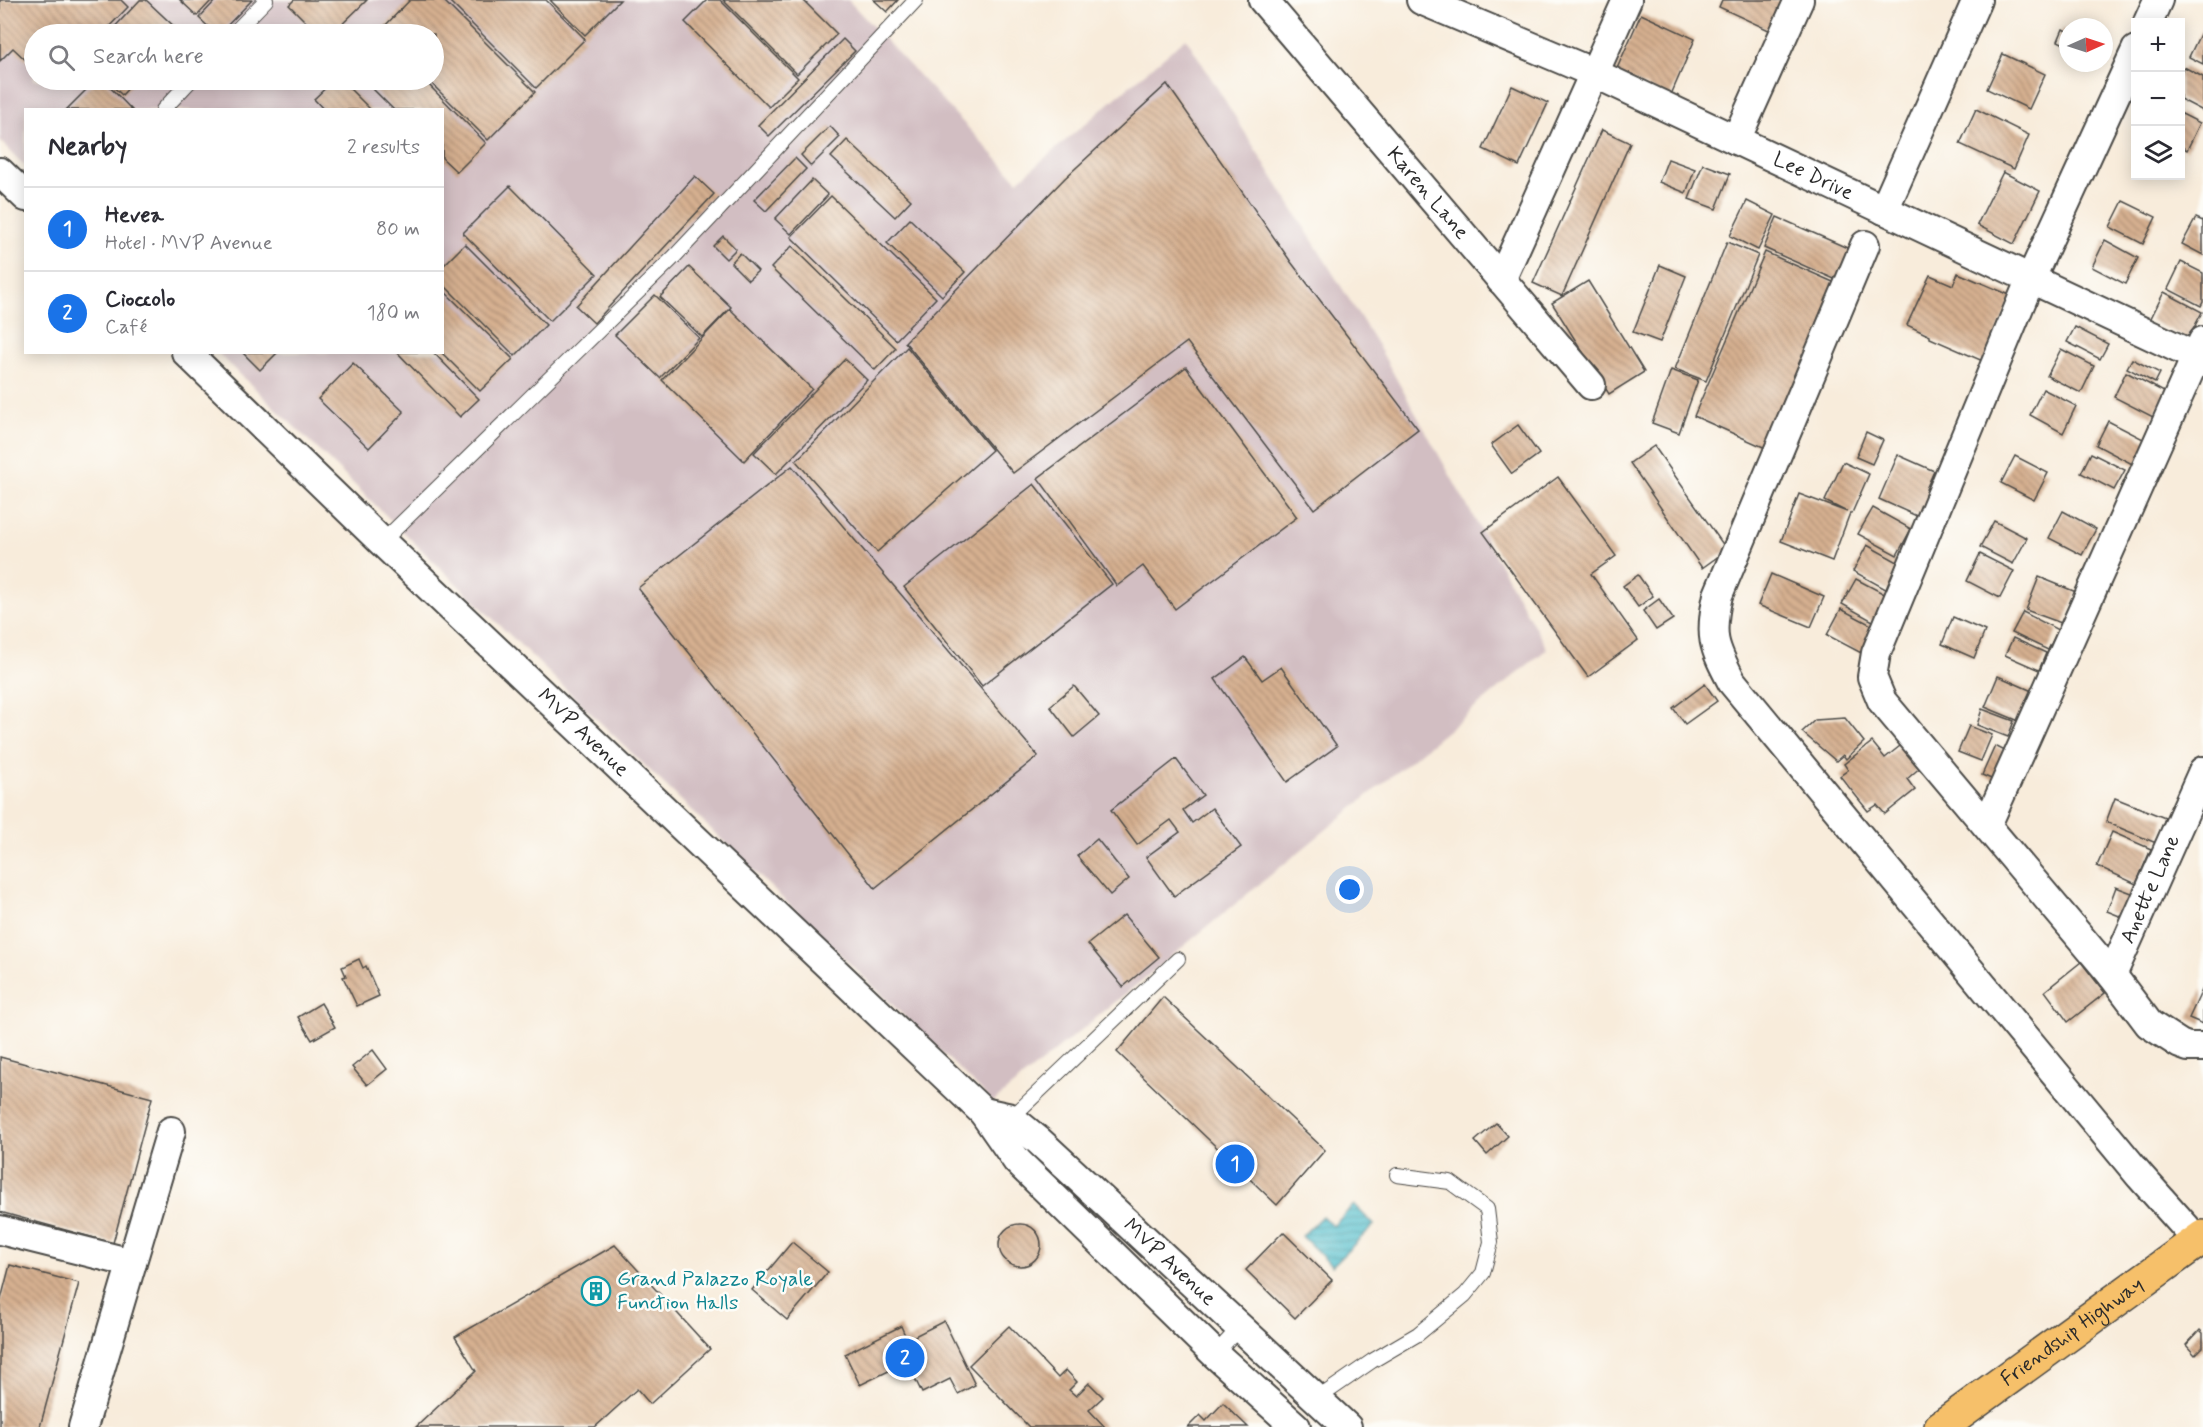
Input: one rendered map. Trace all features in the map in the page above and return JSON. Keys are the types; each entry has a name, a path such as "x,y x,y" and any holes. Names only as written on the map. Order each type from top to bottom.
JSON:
{"main road":[{"name":"Friendship Highway","path":"1941,1427 2201,1239"}],"street":[{"name":"Karen Lane","path":"1263,0 1592,385"},
{"path":"1501,280 1627,0"},
{"path":"1736,140 1799,0"},
{"path":"1884,210 1977,0"},
{"path":"2150,18 2158,0"},
{"name":"Lee Drive","path":"1436,3 1594,74 2031,278 2201,352"},
{"path":"2131,61 2031,278 1876,653 1872,677 1882,701 2112,975 2149,1024 2180,1044 2188,1047 2203,1047"},
{"path":"0,172 24,195"},
{"path":"1865,245 1718,595 1712,622 1716,652 1732,682 2140,1176 2201,1239"},
{"path":"1987,825 2201,352"},
{"name":"MVP Avenue","path":"188,354 382,542 997,1120 1215,1354 1295,1426"},
{"name":"Anette Lane","path":"2112,975 2203,771"},
{"path":"82,1427 171,1131"},
{"name":"MVP Avenue","path":"1028,1151 1240,1327 1347,1427"},
{"path":"0,1230 132,1263"},
{"path":"1295,1426 1317,1399"}],"lane":[{"path":"243,24 266,0"},
{"path":"382,542 674,257 916,0"},
{"path":"165,108 182,90"},
{"path":"997,1120 1178,959"},
{"path":"1317,1399 1372,1361 1418,1334 1465,1295 1483,1273 1491,1242 1487,1209 1450,1182 1397,1175"},
{"path":"1215,1354 1240,1327"}],"shaded area":[{"path":"0,0 848,0 1018,181 1186,38 1377,344 1547,649 993,1102 219,354 444,354 444,108 24,108 24,165 0,141"}],"water":[{"path":"1354,1205 1374,1225 1332,1266 1302,1236 1322,1216 1333,1226"}],"building":[{"path":"0,0 121,0 128,7 112,24 24,24 24,58 13,48 0,61"},
{"path":"140,0 146,0 172,24 117,24"},
{"path":"180,0 212,0 197,16"},
{"path":"216,0 252,0 229,24 205,24 199,18"},
{"path":"294,0 367,0 342,24 308,24 289,5"},
{"path":"410,0 443,0 535,92 488,140 438,90 444,90 444,24 387,24"},
{"path":"448,0 546,0 585,39 536,88"},
{"path":"550,0 620,0 585,35"},
{"path":"707,0 720,0 798,78 769,107 685,22"},
{"path":"723,0 803,0 837,34 797,74"},
{"path":"874,0 898,0 887,12"},
{"path":"1722,0 1787,0 1773,32 1719,7"},
{"path":"1641,14 1695,39 1670,97 1615,73"},
{"path":"2203,28 2203,64 2189,57"},
{"path":"843,39 855,51 769,136 758,125"},
{"path":"2003,54 2045,74 2029,109 1987,89"},
{"path":"2185,68 2203,77 2203,111 2185,102"},
{"path":"1167,84 1291,262 1418,429 1314,509 1187,342 1013,473 905,342 1065,178"},
{"path":"1512,86 1548,103 1519,166 1483,149"},
{"path":"86,90 113,90 130,108 68,108"},
{"path":"117,90 127,90 122,95"},
{"path":"323,90 351,90 369,108 322,108 314,99"},
{"path":"374,90 434,90 486,143 457,172 444,160 444,108 392,108"},
{"path":"1976,109 2029,135 2014,169 1960,144"},
{"path":"2185,116 2200,123 2187,150 2185,149"},
{"path":"830,126 840,137 811,166 801,155"},
{"path":"1602,130 1630,143 1562,296 1533,283"},
{"path":"847,140 911,200 895,217 831,157"},
{"path":"795,158 806,169 766,211 754,200"},
{"path":"1668,159 1695,169 1686,193 1659,182"},
{"path":"1703,164 1730,174 1716,209 1689,199"},
{"path":"2003,172 2040,191 2014,244 1977,225"},
{"path":"695,176 714,194 594,323 576,306"},
{"path":"812,180 828,195 791,234 775,219"},
{"path":"510,186 597,274 550,321 463,233"},
{"path":"831,196 936,298 896,340 791,237"},
{"path":"1747,201 1775,215 1758,250 1730,236"},
{"path":"2123,201 2156,217 2143,244 2110,227"},
{"path":"1777,217 1854,251 1841,282 1764,248"},
{"path":"2196,218 2203,221 2203,255 2182,244"},
{"path":"910,219 965,272 942,296 887,243"},
{"path":"723,236 736,249 726,259 713,246"},
{"path":"2105,240 2138,258 2125,284 2092,267"},
{"path":"1727,242 1758,255 1706,381 1675,369"},
{"path":"465,244 546,325 515,356 444,285 444,265"},
{"path":"792,246 896,348 875,370 771,268"},
{"path":"1765,252 1842,286 1770,450 1694,416"},
{"path":"740,253 758,271 748,280 731,263"},
{"path":"2181,262 2203,273 2201,306 2168,289"},
{"path":"1660,265 1686,276 1660,342 1633,332"},
{"path":"689,267 731,307 702,337 660,297"},
{"path":"1958,273 2012,296 1985,362 1930,338 1907,325 1930,275 1953,285"},
{"path":"1588,281 1644,372 1609,394 1552,303"},
{"path":"444,291 513,359 480,391 443,354"},
{"path":"2164,292 2202,312 2188,339 2150,320"},
{"path":"655,295 699,338 660,378 615,335"},
{"path":"730,309 812,389 744,461 662,380"},
{"path":"2075,327 2108,344 2100,359 2067,342"},
{"path":"907,347 992,450 877,552 796,461"},
{"path":"2061,349 2094,366 2081,393 2047,376"},
{"path":"244,354 276,354 260,370"},
{"path":"399,354 435,354 479,399 460,417"},
{"path":"845,359 867,380 776,474 754,453"},
{"path":"2132,359 2160,373 2155,383 2127,368"},
{"path":"353,363 404,412 369,448 318,399"},
{"path":"1186,367 1297,517 1175,609 1143,566 1117,586 1038,478"},
{"path":"1671,370 1698,380 1679,433 1652,423"},
{"path":"2126,372 2166,393 2153,417 2114,397"},
{"path":"2043,389 2076,406 2063,433 2030,415"},
{"path":"2108,421 2149,442 2136,466 2096,445"},
{"path":"1518,425 1539,454 1512,474 1491,445"},
{"path":"1866,432 1883,440 1872,464 1856,457"},
{"path":"1654,446 1727,550 1702,568 1630,463"},
{"path":"2091,453 2125,470 2114,490 2081,473"},
{"path":"1898,455 1934,471 1926,489 1933,492 1921,518 1879,499"},
{"path":"2015,456 2048,473 2034,500 2001,483"},
{"path":"1843,462 1869,474 1850,513 1832,561 1781,541 1799,494 1847,512 1825,501"},
{"path":"792,466 1038,756 875,888 638,588"},
{"path":"1558,477 1616,556 1591,574 1638,640 1588,677 1483,532"},
{"path":"1034,484 1112,584 982,686 904,587"},
{"path":"1873,508 1911,529 1897,555 1858,534"},
{"path":"2063,511 2096,529 2082,555 2049,538"},
{"path":"1994,521 2027,538 2013,564 1980,547"},
{"path":"1867,545 1905,566 1891,592 1853,571"},
{"path":"1980,554 2014,571 2000,598 1967,581"},
{"path":"1771,574 1824,597 1811,627 1758,605"},
{"path":"1638,575 1653,596 1638,607 1623,586"},
{"path":"2039,577 2076,592 2064,624 2026,610"},
{"path":"1856,579 1894,599 1880,625 1842,604"},
{"path":"1659,599 1673,619 1656,630 1643,611"},
{"path":"1841,609 1879,629 1865,655 1827,635"},
{"path":"2023,612 2058,630 2048,650 2012,633"},
{"path":"1953,617 1985,631 1974,658 1942,644"},
{"path":"2013,638 2046,653 2039,670 2005,655"},
{"path":"1245,657 1262,680 1281,667 1337,746 1287,782 1215,679"},
{"path":"1998,676 2032,691 2019,721 1985,707"},
{"path":"1705,684 1717,701 1685,724 1673,708"},
{"path":"1074,686 1099,716 1074,737 1050,706"},
{"path":"1982,709 2014,721 2008,737 1977,725"},
{"path":"1845,718 1864,742 1846,759 1843,755 1836,761 1802,732 1815,720"},
{"path":"1969,726 1992,735 1981,761 1958,752"},
{"path":"1872,742 1885,758 1905,742 1923,765 1907,779 1915,790 1885,814 1877,805 1868,811 1840,776 1848,770 1844,764"},
{"path":"1995,746 2009,753 1996,781 1982,775"},
{"path":"1176,759 1203,795 1183,810 1192,823 1212,808 1241,847 1174,896 1146,857 1180,832 1171,820 1137,845 1111,810"},
{"path":"2115,798 2165,818 2156,843 2106,822"},
{"path":"2112,832 2151,849 2136,884 2097,866"},
{"path":"1097,839 1129,879 1110,895 1077,856"},
{"path":"2116,887 2137,895 2127,919 2107,911"},
{"path":"1124,915 1159,957 1123,987 1088,944"},
{"path":"359,959 363,968 366,966 379,996 357,1006 343,977 346,976 342,967"},
{"path":"2081,962 2105,993 2068,1022 2045,991"},
{"path":"2203,988 2203,1024 2189,1018"},
{"path":"1163,997 1325,1150 1277,1205 1117,1052"},
{"path":"321,1003 335,1027 312,1040 298,1017"},
{"path":"373,1050 387,1069 367,1085 352,1067"},
{"path":"0,1057 152,1098 113,1243 0,1212"},
{"path":"1496,1123 1508,1136 1487,1155 1475,1141"},
{"path":"1020,1224 1035,1230 1041,1245 1035,1260 1020,1266 1005,1260 999,1245 1005,1230"},
{"path":"1283,1232 1332,1280 1295,1318 1246,1270"},
{"path":"792,1242 828,1272 787,1320 752,1290"},
{"name":"Grand Palazzo Royale Function Halls","path":"615,1245 710,1349 650,1404 637,1389 595,1427 416,1427 476,1371 455,1337"},
{"path":"10,1265 79,1283 40,1427 0,1427 0,1303"},
{"path":"944,1321 975,1385 958,1394 950,1379 922,1393 907,1362 860,1385 845,1354 901,1326 907,1340"},
{"path":"1009,1326 1058,1378 1066,1370 1077,1382 1069,1390 1076,1396 1089,1383 1103,1397 1089,1410 1105,1427 1029,1427 969,1365"},
{"path":"2200,1330 2203,1333 2203,1347 2195,1355 2186,1345"},
{"path":"1223,1403 1248,1427 1188,1427 1200,1415 1206,1421"}],"place":[{"name":"Hevea","path":"1235,1164"},
{"name":"Grand Palazzo Royale Function Halls","path":"596,1291"},
{"name":"Cioccolo","path":"905,1358"}]}
